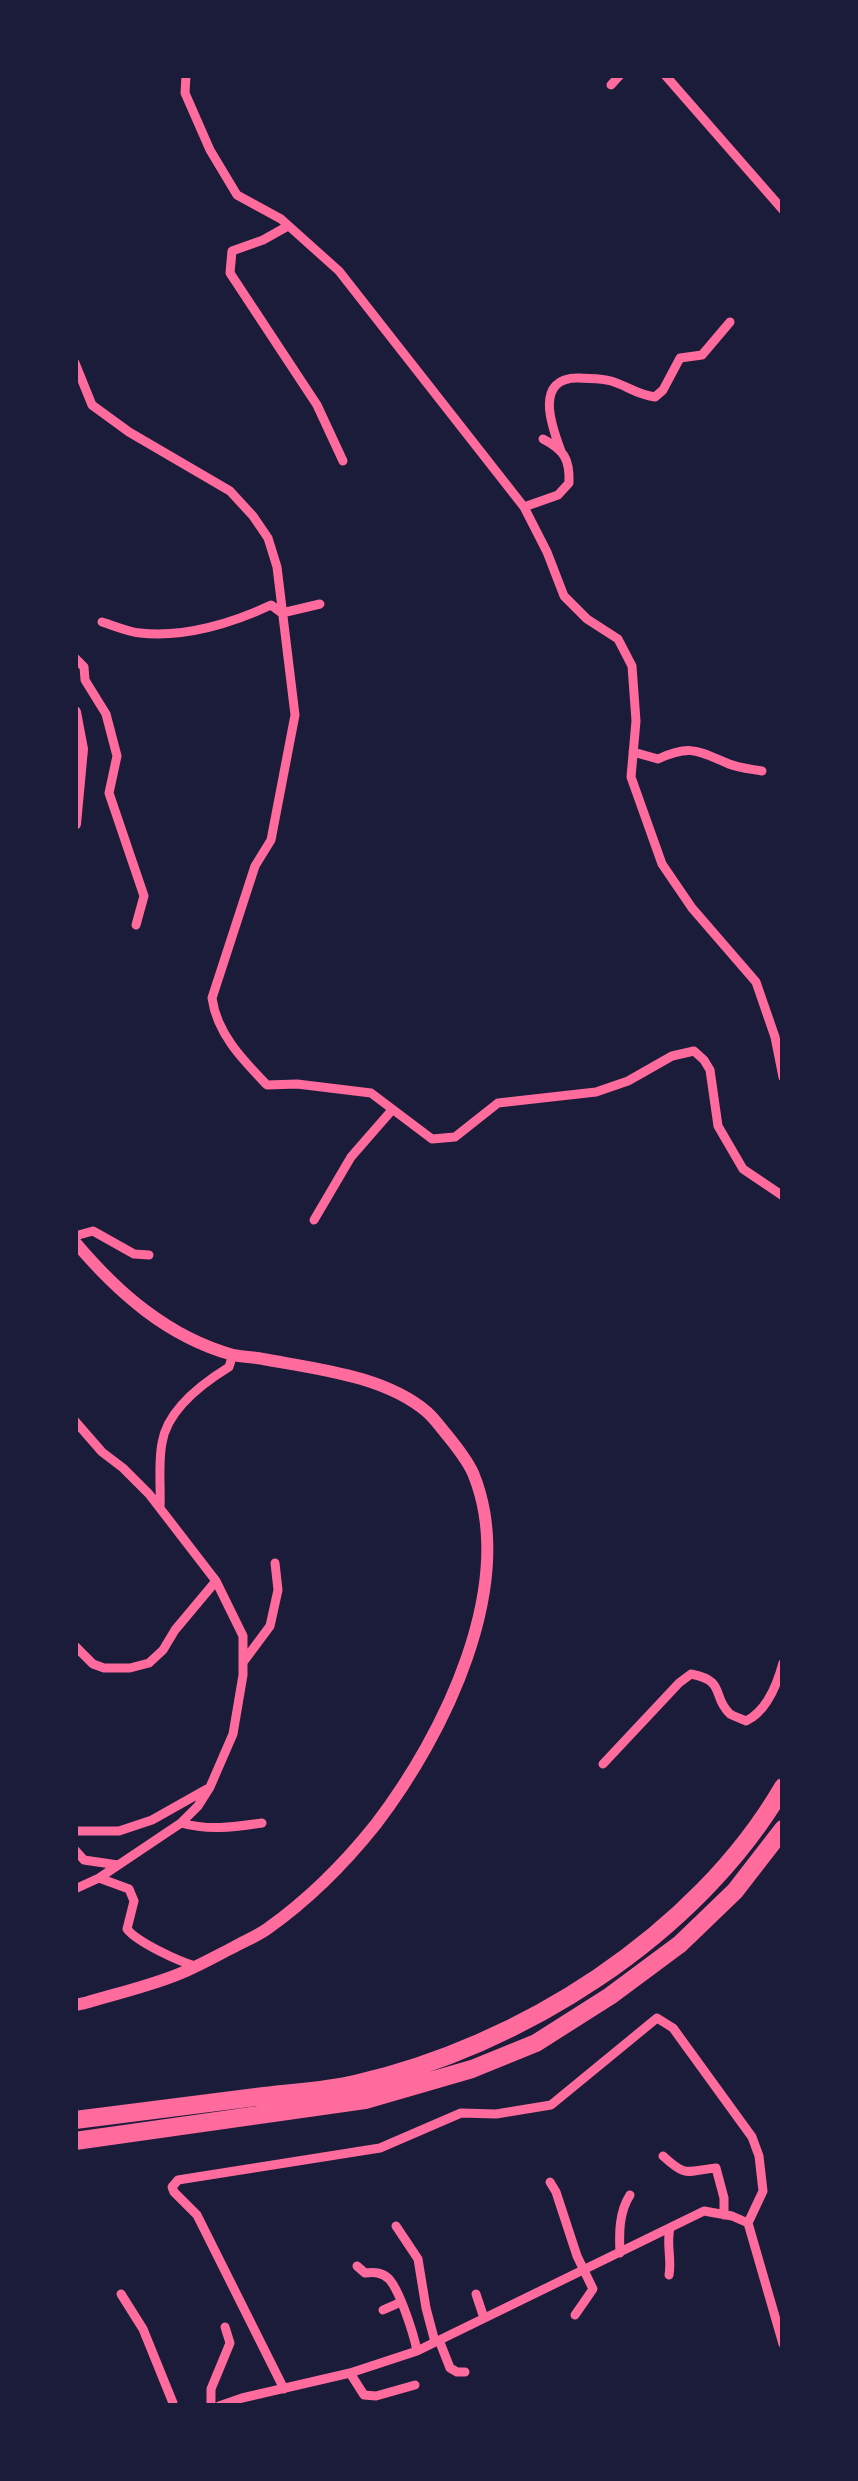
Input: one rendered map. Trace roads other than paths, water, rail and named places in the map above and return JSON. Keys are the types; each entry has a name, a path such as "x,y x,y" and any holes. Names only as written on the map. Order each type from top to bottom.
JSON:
{"highway":[{"path":"75,2120 354,2084 486,2041 546,2010 616,1965 671,1921 728,1862 783,1786"},
{"path":"75,2141 365,2100 472,2070 536,2043 610,1996 680,1944 735,1891 783,1829"}],"main road":[{"path":"75,712 82,749 75,824"},
{"path":"75,1239 116,1288 179,1333 233,1354 370,1381 398,1393 428,1413 472,1470 488,1539 488,1568 478,1625 443,1713 404,1784 344,1861 308,1897 264,1931 151,1983 75,2004"}],"street":[{"path":"186,75 185,94 210,150 237,196 281,219 339,270 524,507 564,596 586,619 618,639 632,666 636,720 630,778 662,864 692,908 756,982 775,1037 783,1076"},
{"path":"611,85 620,75"},
{"path":"665,75 783,210"},
{"path":"288,226 232,251 230,274 317,404 343,461"},
{"path":"524,507 558,494 569,483 570,467 552,428 549,410 550,392 558,382 569,378 602,379 638,395 655,397 680,358 702,355 730,322"},
{"path":"75,363 92,405 129,432 230,491 268,538 277,567 295,714 270,840 254,866 212,998 215,1019 241,1058 268,1086 298,1084 371,1093 432,1139 455,1137 498,1103 596,1092 628,1081 672,1056 694,1051 710,1070 718,1126 744,1169 783,1196"},
{"path":"543,439 561,451"},
{"path":"102,622 139,633 178,633 255,613 271,605 282,613 320,604"},
{"path":"75,658 84,667 86,680 106,714 117,756 109,793 144,896 136,925"},
{"path":"633,752 658,759 677,750 705,752 733,766 762,772"},
{"path":"314,1220 351,1157 392,1110"},
{"path":"75,1239 92,1231 134,1254 150,1255"},
{"path":"160,1508 162,1440 180,1408 209,1380 230,1367 233,1354"},
{"path":"75,1422 149,1494 216,1581 242,1636 243,1663 233,1734 198,1806 182,1823 99,1878 75,1889"},
{"path":"243,1663 270,1626 278,1590 275,1563"},
{"path":"75,1646 93,1664 104,1668 149,1663 164,1650 174,1630 216,1581"},
{"path":"603,1764 691,1674 714,1683 728,1713 746,1720 757,1716 768,1701 783,1663"},
{"path":"75,1831 119,1831 152,1820 210,1788"},
{"path":"182,1823 218,1829 262,1823"},
{"path":"75,1850 84,1860 118,1865"},
{"path":"99,1878 128,1890 134,1901 127,1929 135,1940 195,1966"},
{"path":"284,2389 196,2214 174,2192 172,2187 178,2180 380,2148 461,2113 496,2114 551,2106 657,2018 673,2028 752,2137 759,2156 763,2191 748,2222 783,2344"},
{"path":"663,2156 681,2172 716,2168 724,2215"},
{"path":"550,2182 592,2289 576,2315"},
{"path":"620,2253 624,2205 630,2195"},
{"path":"220,2406 350,2373 417,2350 704,2211 748,2222"},
{"path":"396,2226 418,2259 426,2308 437,2341 450,2368 464,2372"},
{"path":"669,2275 670,2228"},
{"path":"356,2266 366,2273 378,2272 387,2277 415,2337 417,2350"},
{"path":"122,2294 142,2329 173,2403"},
{"path":"476,2294 484,2318"},
{"path":"383,2310 400,2302"},
{"path":"211,2406 214,2377 230,2343 225,2327"},
{"path":"350,2373 364,2395 376,2396 416,2385"}]}
